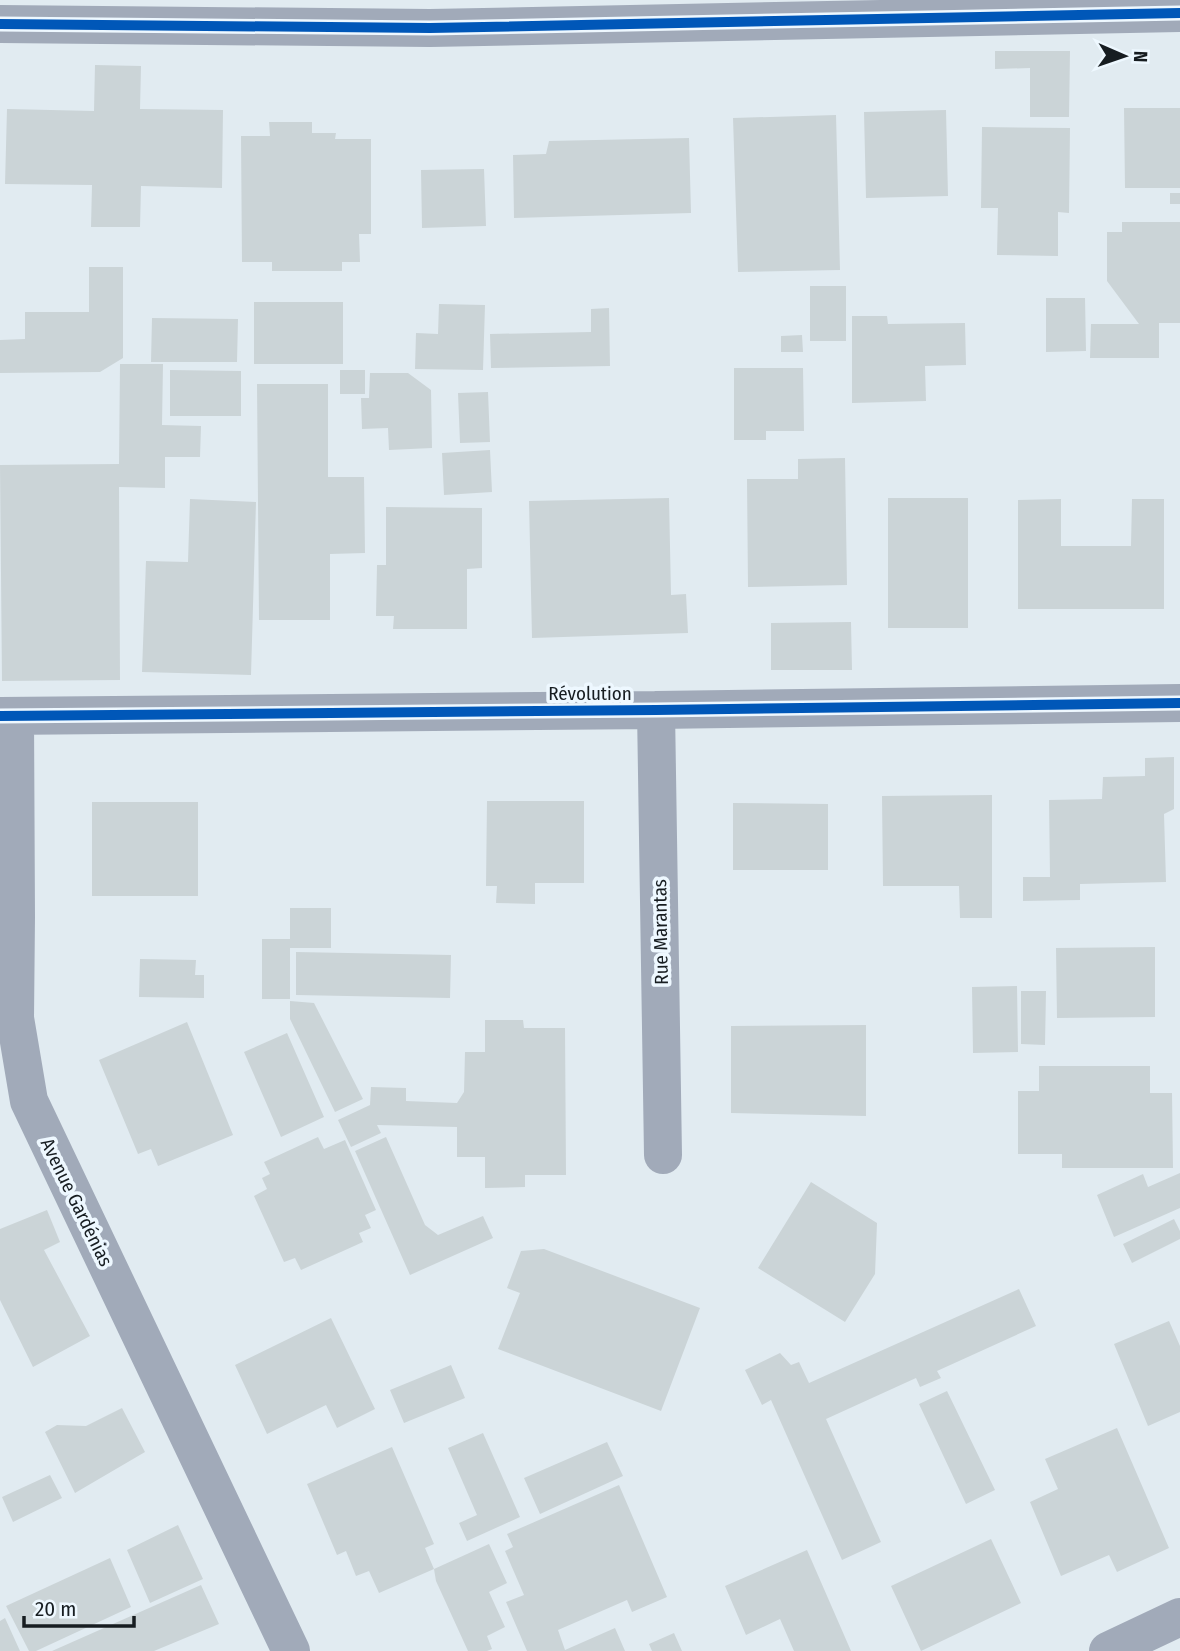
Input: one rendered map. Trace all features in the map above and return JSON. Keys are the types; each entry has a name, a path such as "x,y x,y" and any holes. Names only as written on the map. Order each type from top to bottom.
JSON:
{"street":[{"path":"0,24 429,14 1180,13"},
{"name":"Révolution","path":"8,716 1180,703"},
{"name":"Rue Marantas","path":"656,710 663,1155"},
{"name":"Avenue Gardénias","path":"8,716 16,917 15,1018 29,1101 292,1651"},
{"path":"1108,1651 1180,1617"}],"building":[{"path":"995,51 1070,51 1069,117 1030,117 1030,68 995,69"},
{"path":"95,65 141,66 140,109 223,110 222,188 141,186 140,227 91,227 92,185 5,184 7,109 94,111"},
{"path":"1124,108 1180,108 1180,188 1125,188"},
{"path":"946,110 948,196 866,198 864,112"},
{"path":"836,115 840,270 738,272 733,118"},
{"path":"269,122 312,122 312,133 336,133 335,139 371,139 371,234 359,234 360,262 342,262 342,271 272,271 272,262 242,262 241,136 270,136"},
{"path":"982,127 1070,128 1069,213 1058,212 1058,256 997,255 998,208 981,208"},
{"path":"689,138 691,213 514,218 513,155 546,154 549,141"},
{"path":"484,169 486,226 422,228 421,170"},
{"path":"1170,193 1180,193 1180,204 1170,204"},
{"path":"1122,222 1180,222 1180,323 1159,323 1159,358 1090,358 1091,324 1139,324 1107,281 1107,232 1122,232"},
{"path":"89,267 123,267 123,358 100,372 0,373 0,340 25,339 25,312 89,312"},
{"path":"810,286 846,286 846,341 810,341"},
{"path":"1046,298 1085,298 1086,351 1046,352"},
{"path":"254,302 343,302 343,364 254,364"},
{"path":"439,304 485,305 483,370 415,369 416,333 438,334"},
{"path":"609,308 610,366 491,368 490,334 591,332 591,309"},
{"path":"852,316 887,316 888,324 965,323 966,365 925,366 926,401 852,403"},
{"path":"152,318 238,319 237,362 151,362"},
{"path":"802,335 803,352 781,352 781,336"},
{"path":"120,364 163,364 162,425 201,426 200,457 165,457 165,488 119,487 120,680 2,681 0,465 119,464"},
{"path":"734,368 803,368 804,431 766,431 766,440 734,440"},
{"path":"170,370 241,371 241,416 170,416"},
{"path":"340,370 365,370 365,394 340,394"},
{"path":"370,373 408,373 431,390 432,448 389,450 388,428 362,429 361,398 369,398"},
{"path":"257,384 328,384 328,477 364,477 365,553 330,554 330,620 259,620"},
{"path":"488,392 490,442 460,443 458,393"},
{"path":"490,450 492,492 444,495 442,453"},
{"path":"845,458 847,585 748,587 747,479 798,479 798,459"},
{"path":"669,498 671,595 686,594 688,633 532,638 529,501"},
{"path":"888,498 968,498 968,628 888,628"},
{"path":"190,499 256,502 251,675 142,672 146,561 188,562"},
{"path":"1061,499 1061,546 1131,546 1132,499 1164,499 1164,609 1018,609 1018,500"},
{"path":"386,507 482,508 482,568 467,569 467,629 393,629 394,616 376,616 377,565 386,565"},
{"path":"851,622 852,670 771,670 771,623"},
{"path":"1174,757 1174,809 1164,814 1166,882 1080,884 1080,900 1023,901 1023,877 1050,877 1049,800 1102,799 1103,777 1145,776 1145,758"},
{"path":"992,795 992,918 960,918 959,886 883,886 882,796"},
{"path":"487,801 584,801 584,883 535,883 535,904 496,903 497,886 486,886"},
{"path":"92,802 198,802 198,896 92,896"},
{"path":"733,803 828,804 828,870 733,870"},
{"path":"290,908 331,908 331,948 290,948 290,999 262,999 262,939 290,939"},
{"path":"1155,947 1155,1017 1057,1018 1056,948"},
{"path":"296,952 451,955 450,998 296,995"},
{"path":"140,959 196,960 195,975 204,975 204,998 139,997"},
{"path":"1017,986 1018,1052 973,1053 972,987"},
{"path":"1021,991 1046,991 1045,1045 1021,1044"},
{"path":"290,1001 314,1003 363,1099 335,1112 290,1019"},
{"path":"485,1020 523,1020 524,1028 565,1028 566,1175 525,1175 525,1187 485,1188 485,1157 457,1157 457,1127 377,1125 381,1133 351,1147 338,1120 370,1105 371,1087 406,1088 406,1101 457,1103 464,1092 465,1052 485,1052"},
{"path":"187,1022 233,1135 158,1166 151,1149 138,1154 99,1060"},
{"path":"866,1025 866,1116 731,1113 731,1026"},
{"path":"287,1033 324,1117 281,1137 244,1052"},
{"path":"1039,1066 1150,1066 1150,1093 1172,1093 1173,1168 1062,1168 1062,1154 1018,1154 1018,1091 1039,1091"},
{"path":"318,1137 324,1149 345,1140 376,1210 365,1215 371,1228 359,1233 363,1242 301,1270 295,1258 284,1262 254,1196 267,1189 262,1178 270,1174 264,1162"},
{"path":"386,1137 425,1225 438,1235 483,1216 493,1238 410,1275 355,1151"},
{"path":"1180,1173 1180,1208 1114,1237 1097,1195 1143,1174 1148,1187"},
{"path":"811,1182 877,1223 875,1274 845,1322 758,1268"},
{"path":"47,1210 60,1242 44,1250 90,1336 33,1367 0,1300 0,1229"},
{"path":"1174,1219 1180,1231 1180,1239 1132,1263 1123,1244"},
{"path":"544,1249 700,1308 661,1411 498,1349 520,1293 507,1288 521,1251"},
{"path":"1019,1289 1036,1326 937,1371 941,1378 920,1387 916,1378 826,1419 881,1542 842,1560 771,1400 762,1405 745,1370 780,1353 791,1365 799,1362 809,1383"},
{"path":"331,1318 375,1409 337,1428 326,1405 267,1434 235,1365"},
{"path":"1169,1321 1180,1346 1180,1412 1148,1426 1114,1344"},
{"path":"451,1365 465,1398 404,1423 390,1390"},
{"path":"947,1391 995,1490 966,1504 919,1404"},
{"path":"122,1408 145,1452 75,1493 45,1432 57,1425 86,1426"},
{"path":"1117,1428 1169,1548 1117,1572 1109,1555 1061,1576 1030,1502 1058,1489 1045,1459"},
{"path":"483,1433 520,1517 467,1541 459,1523 477,1515 448,1448"},
{"path":"607,1442 623,1476 540,1514 524,1478"},
{"path":"392,1447 434,1544 425,1548 434,1569 379,1593 369,1571 356,1576 346,1551 337,1555 307,1484"},
{"path":"50,1475 62,1498 13,1522 2,1497"},
{"path":"619,1485 667,1597 632,1612 627,1600 558,1630 565,1650 615,1628 625,1651 527,1651 506,1602 524,1595 505,1551 513,1547 507,1534"},
{"path":"178,1525 203,1579 150,1603 127,1550"},
{"path":"991,1539 1021,1603 921,1651 891,1586"},
{"path":"489,1544 507,1583 489,1592 505,1627 487,1636 492,1649 468,1651 436,1581 434,1569"},
{"path":"807,1550 851,1651 794,1651 780,1619 746,1635 725,1586"},
{"path":"110,1558 131,1607 36,1651 29,1651 6,1606"},
{"path":"201,1585 219,1624 154,1651 52,1651"},
{"path":"5,1618 20,1651 0,1651 0,1621"},
{"path":"674,1633 682,1651 652,1651 649,1644"}],"cycle path":[{"path":"0,24 430,28 1180,13"},
{"path":"0,716 1180,703"}]}
